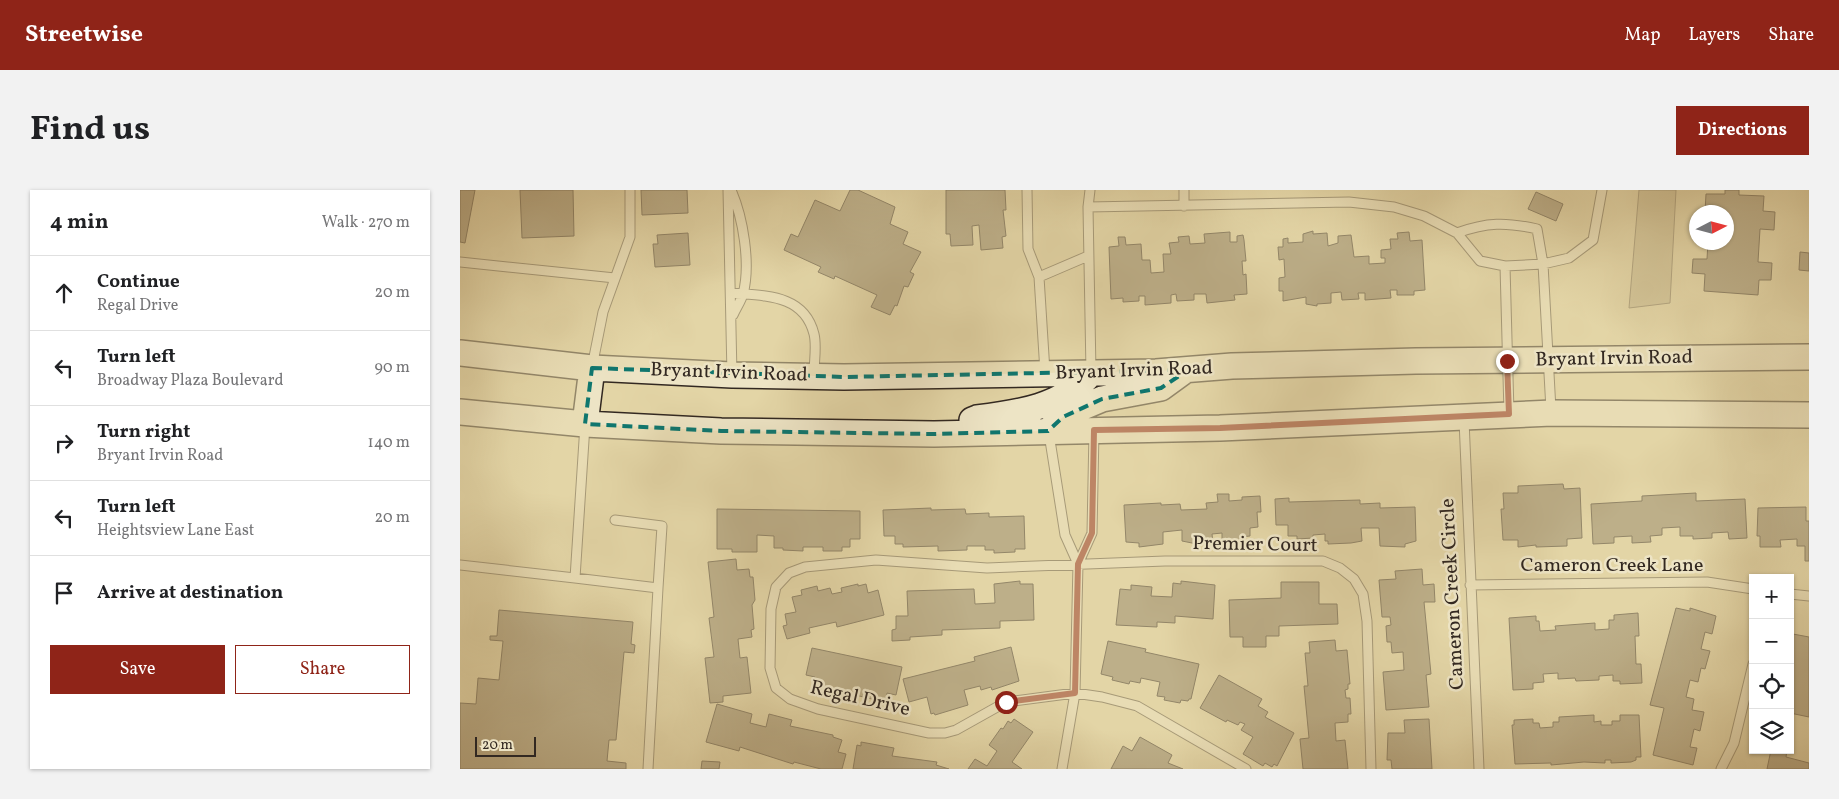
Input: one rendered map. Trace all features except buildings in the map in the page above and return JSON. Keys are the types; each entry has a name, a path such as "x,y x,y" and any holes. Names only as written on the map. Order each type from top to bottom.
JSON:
{"main road":[{"name":"Bryant Irvin Road","path":"460,353 592,368 732,375 814,376 1091,374 1416,361 1809,357"},
{"path":"585,424 592,368"},
{"path":"1048,431 1063,417 1083,407 1102,399 1161,388 1188,370"},
{"path":"948,433 977,418 1041,408 1084,383 1091,374"},
{"path":"460,412 585,424 721,431 948,433 1220,428 1552,413 1809,415"}],"lane":[{"path":"592,368 603,312 630,237 630,190"},
{"path":"730,190 732,375"},
{"path":"730,190 740,210 746,267 743,294 732,317"},
{"path":"1027,190 1028,248 1040,277 1045,374"},
{"path":"1090,190 1088,256 1091,374"},
{"path":"1184,190 1184,206"},
{"path":"1088,207 1349,202 1394,207 1424,216 1457,233 1480,261 1504,266 1543,264 1570,258 1593,240 1602,190"},
{"path":"1457,233 1476,226 1508,223 1537,229 1543,264 1547,360 1552,413"},
{"path":"1040,277 1088,256"},
{"path":"460,262 615,278"},
{"path":"1504,266 1509,414"},
{"path":"731,293 792,302 807,316 814,335 814,376"},
{"name":"Cameron Creek Circle","path":"1464,417 1479,769"},
{"path":"575,578 585,424"},
{"path":"1062,769 1075,693 1078,564 1092,533 1094,430"},
{"path":"1048,431 1065,535 1078,564"},
{"path":"615,520 662,526 648,769"},
{"name":"Regal Drive","path":"1075,693 1006,702 956,730 945,733 929,733 818,708 790,699 776,688 770,668 769,634 770,609 776,587 789,573 805,567 876,560 987,568 1078,564"},
{"name":"Premier Court","path":"1078,564 1165,561 1323,561 1340,568 1354,579 1363,594 1367,621 1371,769"},
{"path":"460,565 658,588"},
{"name":"Cameron Creek Lane","path":"1470,585 1707,582 1749,588"},
{"path":"1794,594 1809,596"},
{"path":"1721,769 1734,743 1749,681"},
{"path":"1075,693 1102,697 1137,706 1246,769"}],"highlighted area":[{"path":"592,368 844,377 1188,370 1161,388 1102,399 1063,417 1048,431 934,434 721,431 585,424"}],"shaded area":[{"path":"1639,190 1676,190 1670,303 1629,308"}],"route":[{"path":"1006,702 1075,693 1078,564 1092,533 1094,430 1220,428 1509,414 1507,361"}]}
